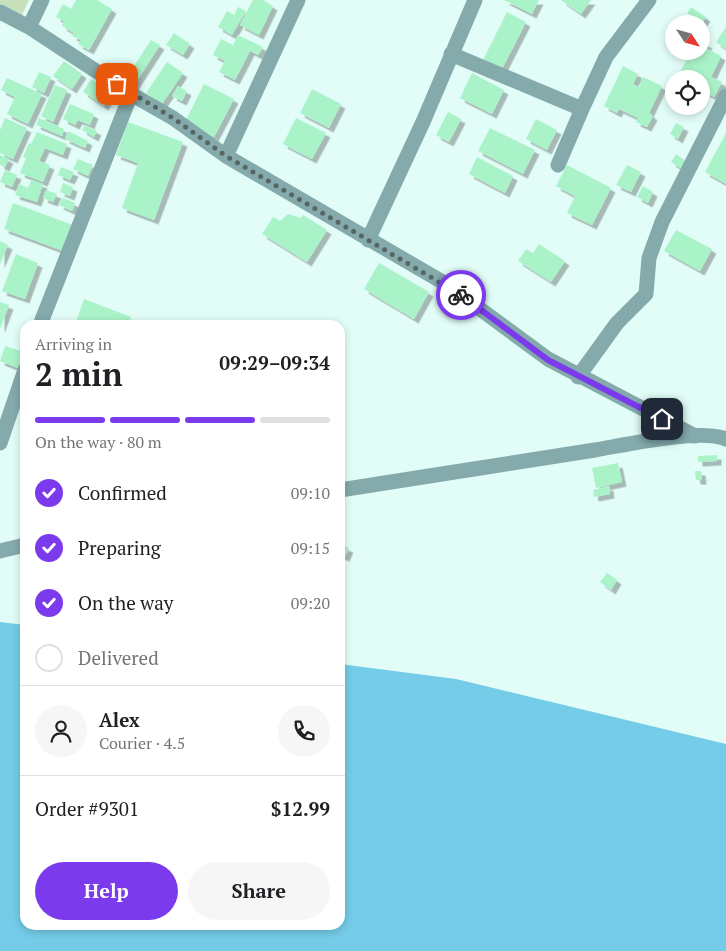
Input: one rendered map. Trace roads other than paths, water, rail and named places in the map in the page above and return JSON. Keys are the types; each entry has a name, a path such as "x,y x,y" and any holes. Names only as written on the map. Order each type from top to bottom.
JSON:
{"street":[{"path":"29,27 42,0"},
{"path":"226,156 298,0"},
{"path":"368,240 423,122 475,0"},
{"path":"558,165 606,57 649,0"},
{"path":"0,12 29,27 131,94 173,118 226,156 446,284 548,360 695,436"},
{"path":"451,54 582,109"},
{"path":"42,320 131,94"},
{"path":"578,377 617,323 646,294 649,258 662,222 726,96"},
{"path":"0,443 20,385"},
{"path":"345,489 616,446 695,436 719,436 726,439"},
{"path":"0,551 20,546"}],"water":[{"path":"0,622 20,624 20,930 345,930 345,665 456,679 726,744 726,951 0,951"}]}
